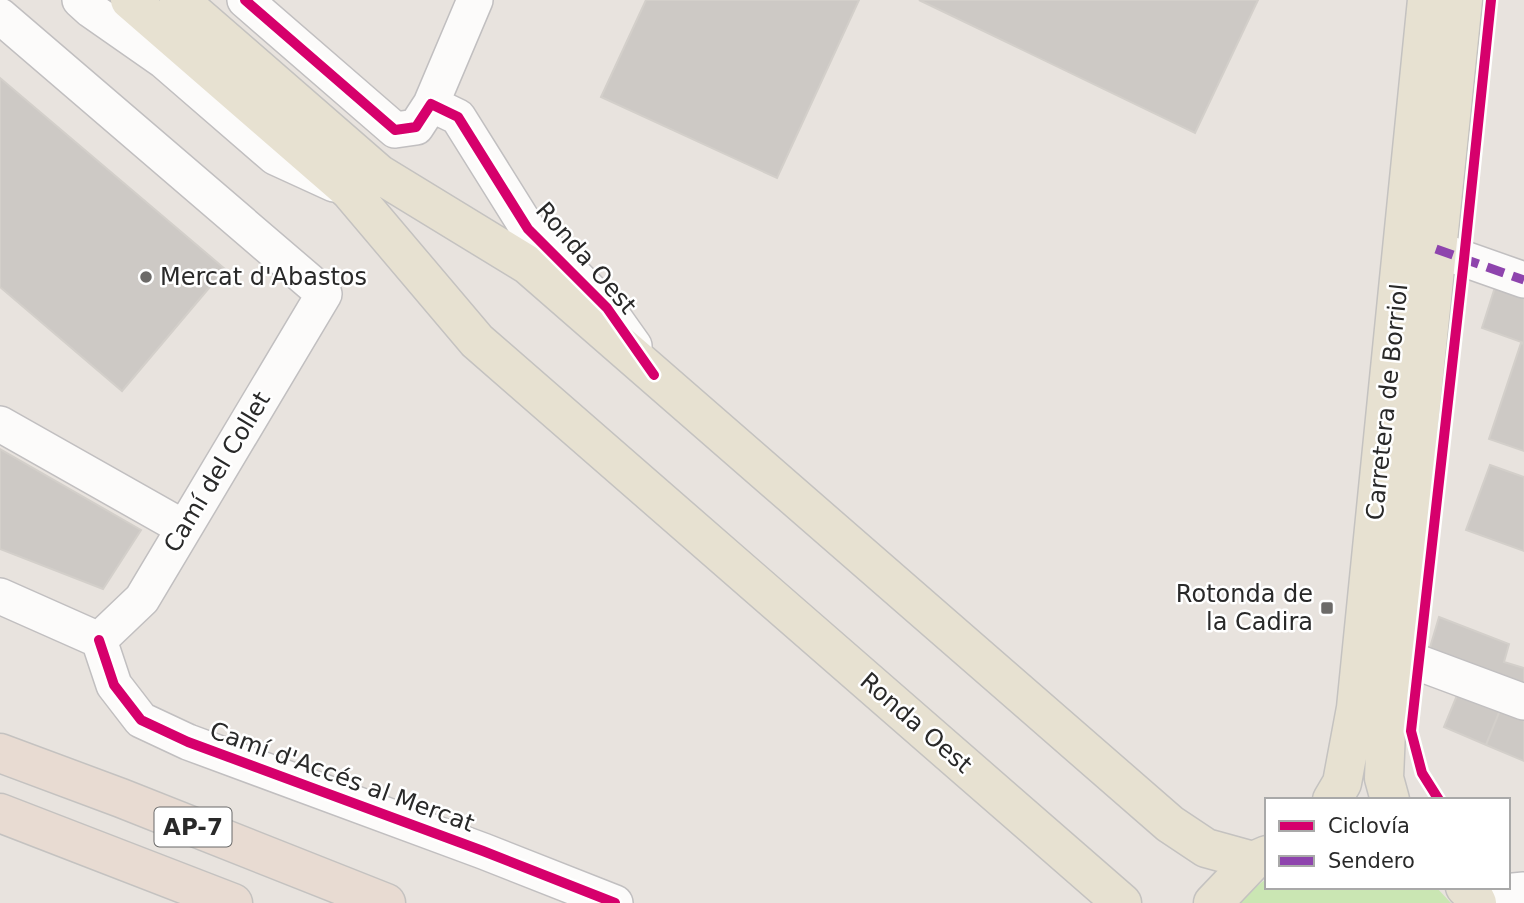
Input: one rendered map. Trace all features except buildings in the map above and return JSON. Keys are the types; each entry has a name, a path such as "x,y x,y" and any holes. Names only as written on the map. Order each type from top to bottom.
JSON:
{"highway":[{"name":"AP-7","path":"0,753 386,903"},
{"name":"AP-7","path":"0,813 233,903"}],"main road":[{"name":"Ronda Oest","path":"130,0 350,191 477,341 1122,903"},
{"name":"Ronda Oest","path":"179,0 379,174 528,265 1170,824 1206,848 1260,858"},
{"name":"Carretera de Borriol","path":"1333,798 1342,783 1356,708 1427,0"},
{"name":"Carretera de Borriol","path":"1389,798 1384,778 1387,707 1395,654 1463,0"},
{"path":"1213,903 1260,858"}],"street":[{"name":"Ronda Oest","path":"80,0 164,61 275,157 350,191"},
{"path":"246,0 395,130 416,127 431,104 475,0"},
{"name":"Camí del Collet","path":"0,16 324,294 142,599 99,640"},
{"name":"Ronda Oest","path":"431,104 458,117 528,229 607,308 654,375"},
{"path":"1436,250 1524,280"},
{"path":"0,424 184,528"},
{"path":"0,596 99,640"},
{"name":"Camí d'Accés al Mercat","path":"99,640 114,685 141,720 188,742 615,903"},
{"path":"1395,654 1524,702"},
{"path":"1472,895 1524,890"}],"green space":[{"path":"1265,880 1265,889 1438,889 1451,903 1238,903"}],"marked path":[{"path":"1436,249 1524,280"}],"cycle path":[{"path":"245,0 395,130 416,127 431,104 458,117 528,229 607,308 654,375"},
{"path":"1438,798 1422,773 1411,731 1491,0"},
{"path":"99,640 114,685 141,720 188,742 615,903"}],"place":[{"name":"Mercat d'Abastos","path":"146,277"},
{"name":"Rotonda de la Cadira","path":"1327,608"}]}
